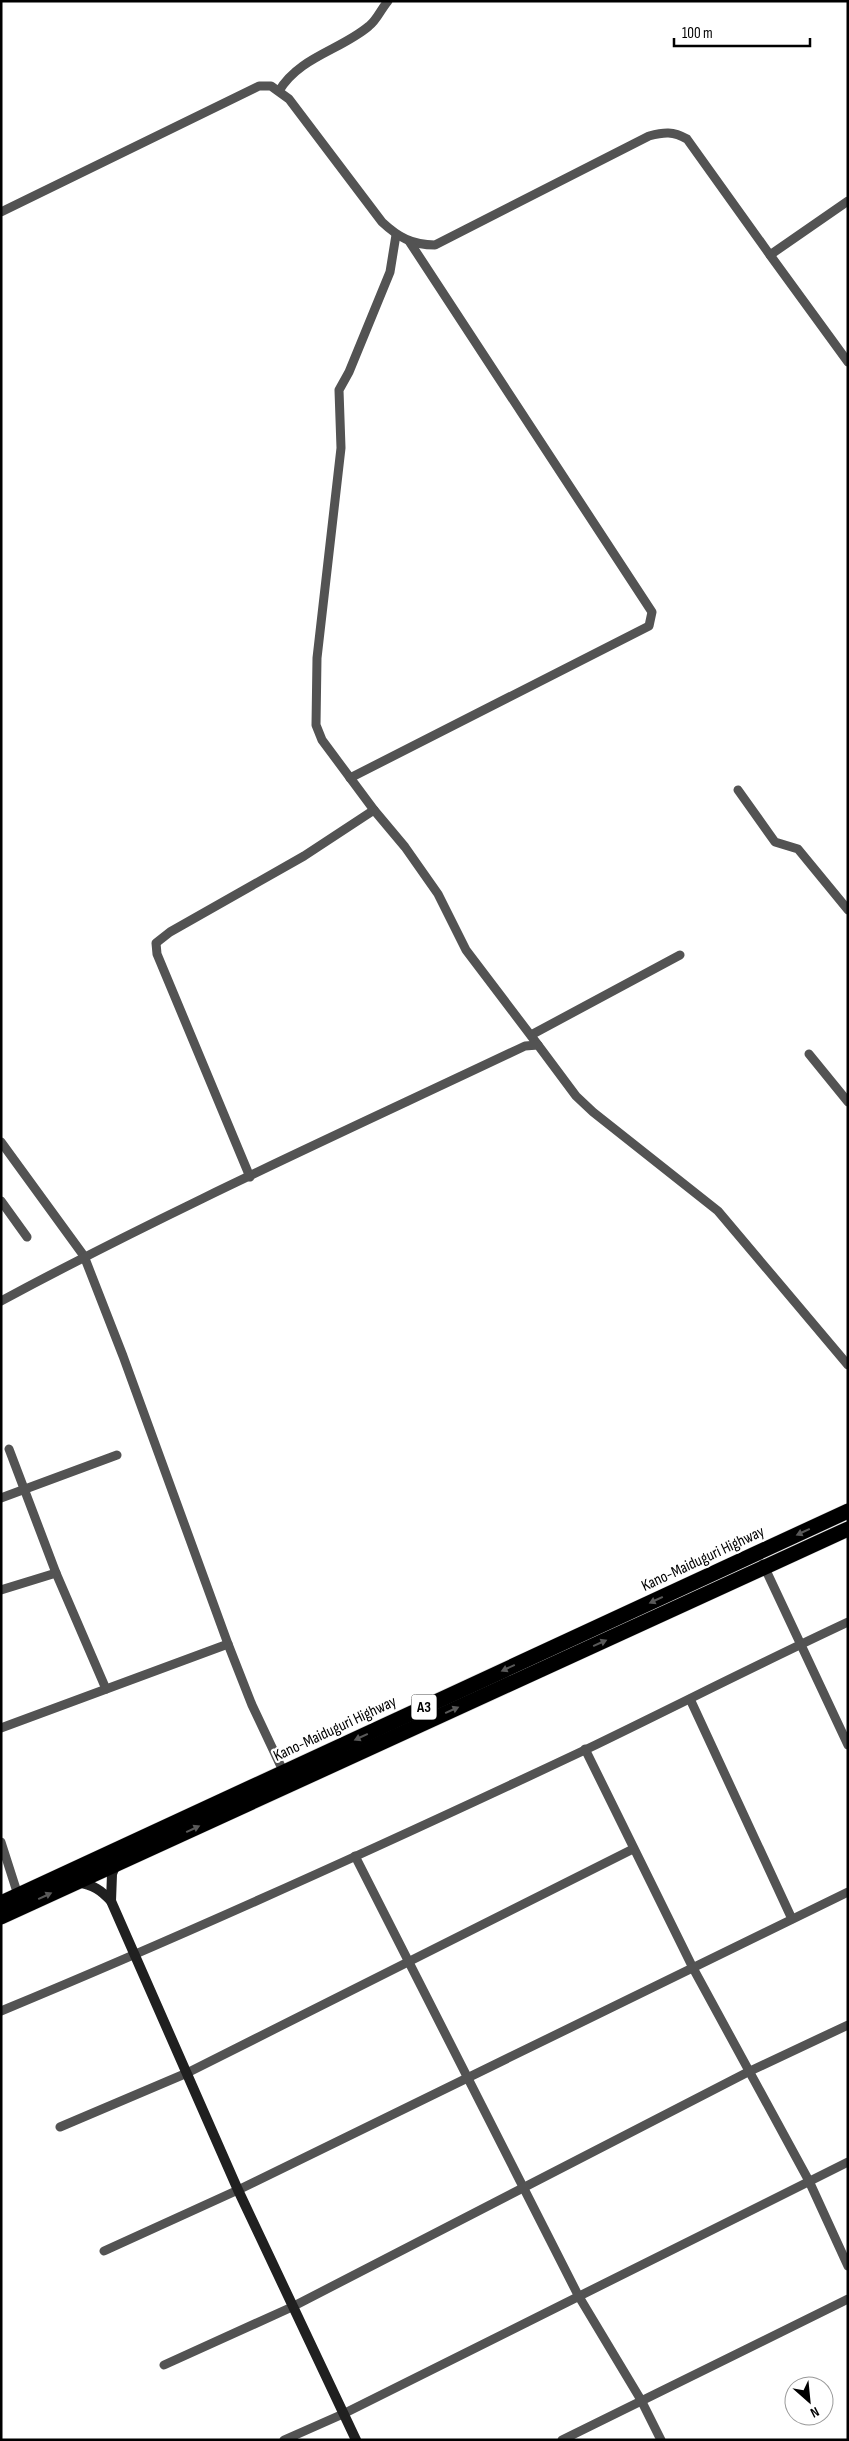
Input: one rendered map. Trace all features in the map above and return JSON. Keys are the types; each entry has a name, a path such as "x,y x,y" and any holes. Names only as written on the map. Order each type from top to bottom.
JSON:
{"highway":[{"name":"Kano-Maiduguri Highway","path":"1,1917 116,1864 286,1779 848,1511"},
{"name":"Kano-Maiduguri Highway","path":"1,1903 765,1568 848,1529"}],"street":[{"path":"280,91 286,79 305,65 370,26 383,3"},
{"path":"1,212 259,86 272,86 289,100 335,163 382,222 396,235 422,245 435,244 649,136 666,132 678,134 687,139 848,362"},
{"path":"770,255 848,201"},
{"path":"396,235 390,272 356,356 339,390 342,448 317,658 316,725 322,740 374,810 405,847 438,894 466,950 576,1096 593,1112 718,1211 848,1366"},
{"path":"350,778 649,626 652,612 409,241"},
{"path":"738,790 775,842 798,849 848,910"},
{"path":"250,1177 157,954 156,943 170,932 304,856 374,810"},
{"path":"531,1035 680,955"},
{"path":"1,1301 84,1256 525,1046 538,1045"},
{"path":"809,1054 848,1102"},
{"path":"1,1142 84,1256 228,1644 252,1705 286,1779"},
{"path":"1,1201 26,1237"},
{"path":"9,1449 56,1572 106,1689"},
{"path":"1,1498 117,1455"},
{"path":"758,1553 848,1745"},
{"path":"1,1590 56,1572"},
{"path":"1,2011 135,1954 355,1856 585,1749 848,1622"},
{"path":"1,1728 228,1644"},
{"path":"690,1699 792,1918"},
{"path":"585,1749 693,1968 748,2072 809,2180 848,2266"},
{"path":"1,1842 18,1896"},
{"path":"60,2127 187,2073 633,1849"},
{"path":"355,1856 578,2296 641,2400 661,2440"},
{"path":"111,1901 110,1885 116,1864"},
{"path":"78,1882 91,1884 102,1891 111,1901 238,2190 356,2440"},
{"path":"104,2251 238,2190 469,2079 848,1892"},
{"path":"164,2365 292,2307 748,2072 848,2025"},
{"path":"284,2440 343,2414 848,2162"},
{"path":"562,2440 848,2299"}]}
